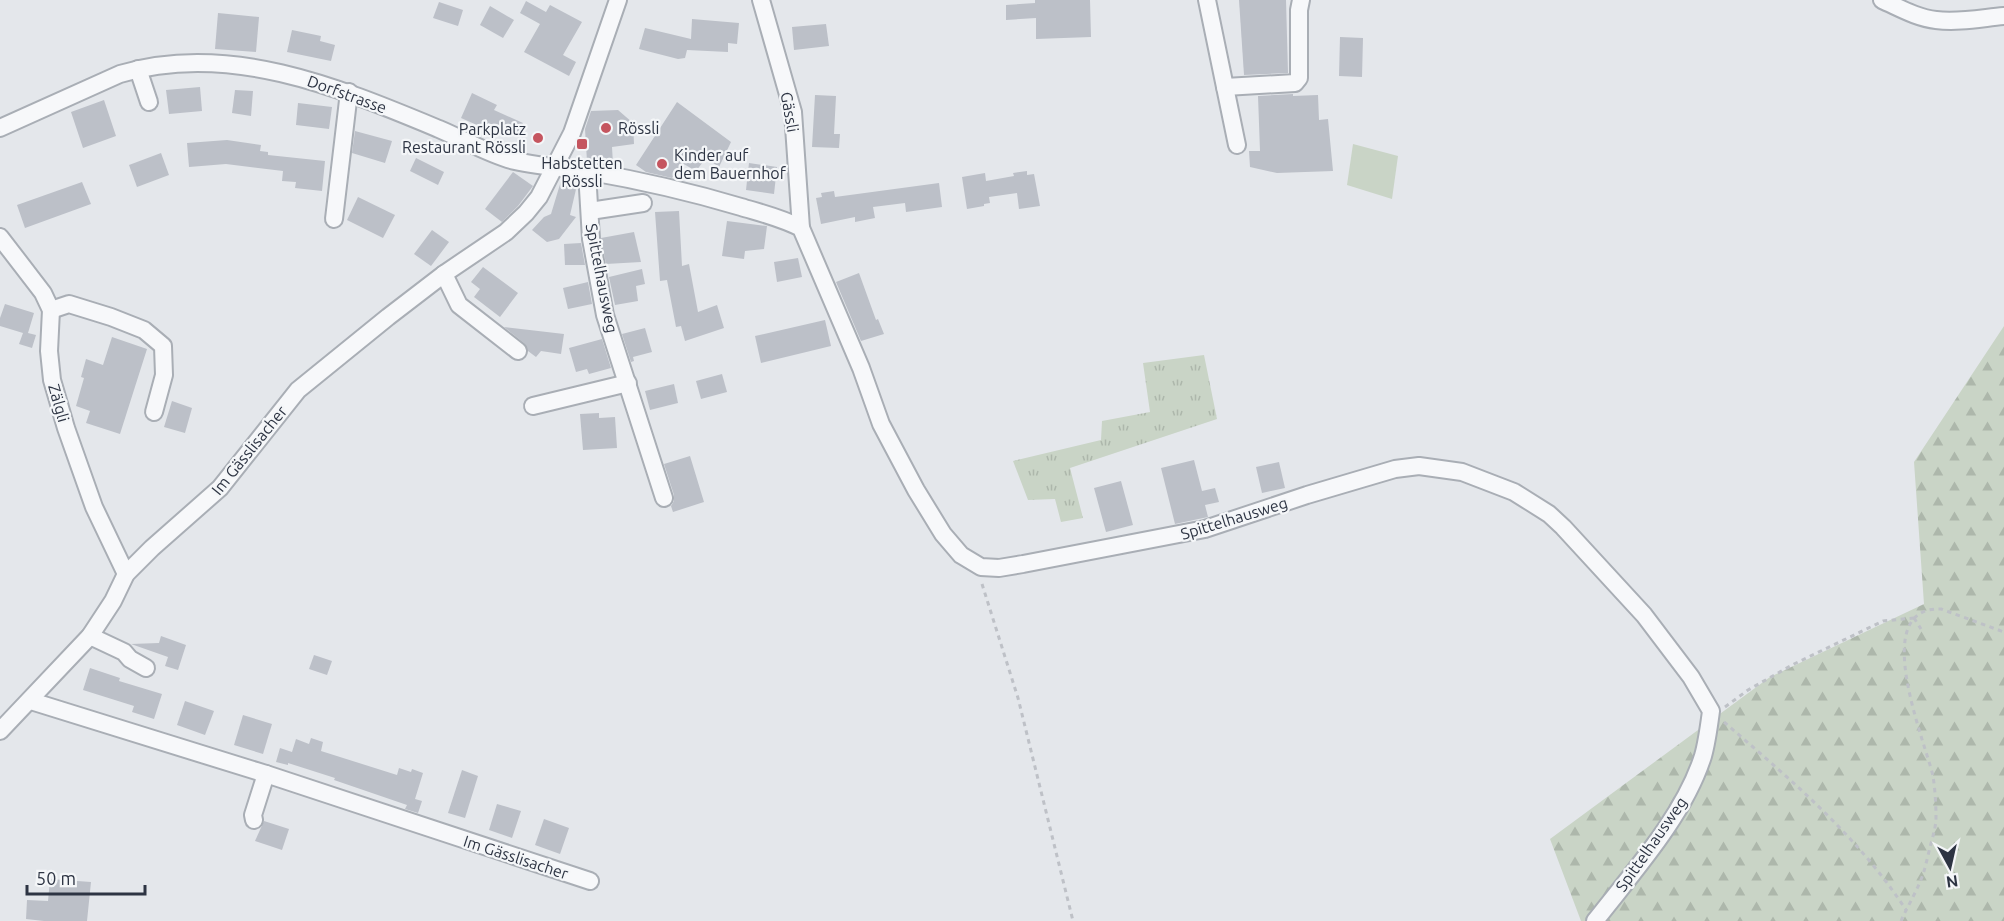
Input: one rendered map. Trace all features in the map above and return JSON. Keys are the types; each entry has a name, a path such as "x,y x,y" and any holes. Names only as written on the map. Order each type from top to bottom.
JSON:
{"street":[{"path":"618,0 585,101 572,133 554,167 587,171 715,199 785,220 801,228 847,335 881,424 916,490 954,548 981,567"},
{"name":"Gässli","path":"761,0 793,112 801,228"},
{"path":"1206,0 1237,145"},
{"path":"1225,87 1295,83 1299,78 1301,0"},
{"path":"1882,0 1909,13 1937,20 2004,16"},
{"name":"Dorfstrasse","path":"0,128 120,74 138,69 167,63 236,65 301,77 350,92 511,160 554,167"},
{"path":"138,69 149,102"},
{"path":"334,219 350,92"},
{"name":"Im Gässlisacher","path":"0,731 31,701 90,636 113,601 126,574 220,488 298,390 444,274 498,238 526,213 539,197 554,167"},
{"name":"Spittelhausweg","path":"587,171 591,239 605,315 664,498"},
{"path":"590,211 643,203"},
{"path":"0,237 43,293 51,310 69,304 111,317 144,330 163,346 164,375 154,412"},
{"path":"444,274 459,305 518,351"},
{"name":"Zälgli","path":"51,310 49,351 52,380 94,507 126,574"},
{"path":"533,406 628,383"},
{"name":"Spittelhausweg","path":"981,567 999,568 1023,564 1205,529 1395,469 1419,466 1462,472 1514,492 1549,514 1563,527 1644,615 1691,677 1712,711 1703,755 1694,780 1682,802 1658,839 1595,921"},
{"path":"90,636 124,652 130,659 146,668"},
{"name":"Im Gässlisacher","path":"31,701 266,774 590,881"},
{"path":"254,820 253,815 266,774"}],"path":[{"path":"981,567 983,588 1018,698 1072,921"},
{"path":"1900,921 1924,872 1936,820 1933,777 1907,685 1905,639 1909,625 1925,610 1941,609 2004,632"},
{"path":"1712,711 1718,711 1731,704 1748,690 1794,664 1883,621 1914,618"},
{"path":"1914,618 1921,629"},
{"path":"1712,711 1773,764 1844,831 1890,885 1906,910"}],"green space":[{"path":"1353,144 1398,156 1392,199 1347,185"},
{"path":"2004,326 2004,921 1581,921 1550,839 1770,677 1924,604 1914,462"},
{"path":"1204,355 1217,419 1070,468 1083,518 1061,522 1055,499 1028,500 1013,461 1101,440 1102,421 1150,412 1143,363"}],"building":[{"path":"1035,0 1090,0 1091,37 1036,39 1036,18 1006,20 1006,5 1035,3"},
{"path":"1239,0 1286,0 1288,73 1244,75"},
{"path":"526,1 546,12 550,5 582,22 563,55 576,62 569,76 524,52 540,24 520,13"},
{"path":"439,2 463,10 458,26 433,18"},
{"path":"490,6 514,20 503,38 480,25"},
{"path":"218,13 259,17 256,52 215,49"},
{"path":"692,19 739,23 737,44 728,43 728,52 687,50 685,58 678,59 639,49 645,28 691,39"},
{"path":"826,24 829,46 794,50 792,27"},
{"path":"292,30 321,36 320,41 335,45 331,61 287,52"},
{"path":"1340,37 1363,38 1362,77 1339,76"},
{"path":"200,87 202,111 169,114 166,90"},
{"path":"235,90 253,91 251,116 232,113"},
{"path":"472,93 497,105 494,110 523,123 516,136 488,123 486,129 461,118"},
{"path":"1293,94 1293,96 1318,95 1319,120 1328,119 1333,171 1277,173 1250,167 1249,151 1260,151 1258,96"},
{"path":"815,95 836,96 834,134 840,134 839,148 812,147"},
{"path":"104,100 116,136 83,148 71,112"},
{"path":"677,102 731,142 719,167 706,158 696,171 682,163 672,178 646,172 636,165"},
{"path":"298,103 332,107 329,129 296,125"},
{"path":"618,110 633,123 634,144 612,147 613,164 587,161 585,129 591,111"},
{"path":"355,131 392,141 385,163 352,153"},
{"path":"227,140 261,145 260,151 268,152 268,155 325,161 322,191 295,188 296,182 282,181 283,171 226,164 189,167 187,143"},
{"path":"161,153 169,175 137,187 129,165"},
{"path":"416,158 444,172 438,185 410,171"},
{"path":"749,163 777,167 774,194 746,190"},
{"path":"1027,171 1027,175 1034,174 1040,206 1019,209 1017,193 989,197 990,203 967,209 962,177 985,173 986,181"},
{"path":"513,172 533,186 502,222 485,209"},
{"path":"561,181 577,185 570,215 576,217 559,239 547,242 532,230 544,217 551,214"},
{"path":"82,182 91,204 25,228 17,205"},
{"path":"939,183 942,207 906,212 905,203 873,207 875,218 855,222 855,217 821,224 816,198 822,197 821,193 834,191 835,197"},
{"path":"358,197 395,215 383,238 347,220"},
{"path":"679,211 682,266 689,264 698,312 717,305 724,328 685,341 681,326 676,327 667,280 660,281 655,212"},
{"path":"727,221 767,226 764,249 745,251 744,259 722,256"},
{"path":"432,230 449,242 431,266 414,254"},
{"path":"634,232 641,262 606,264 601,238"},
{"path":"581,243 585,265 565,265 564,244"},
{"path":"798,258 802,277 777,282 774,262"},
{"path":"483,267 518,293 500,317 474,297 480,289 471,282"},
{"path":"642,269 645,284 636,286 638,301 615,305 609,277"},
{"path":"859,273 876,320 878,319 884,334 861,341 836,282"},
{"path":"588,282 592,304 568,309 563,288"},
{"path":"5,304 34,313 28,333 36,335 32,348 19,344 23,333 0,326"},
{"path":"825,320 831,346 761,363 755,336"},
{"path":"504,327 564,334 561,354 541,351 536,357 528,351 524,343"},
{"path":"645,328 652,352 633,357 634,361 631,362 622,334"},
{"path":"112,337 147,349 120,434 86,423 90,411 76,406 84,378 81,377 86,359 103,365"},
{"path":"602,339 611,368 589,374 587,369 576,372 569,348"},
{"path":"722,374 727,392 701,399 696,381"},
{"path":"674,384 678,403 650,410 645,391"},
{"path":"172,401 192,408 185,433 164,427"},
{"path":"599,413 599,418 615,417 617,448 583,450 580,414"},
{"path":"690,456 704,502 673,512 671,506 674,495 664,464"},
{"path":"1194,460 1202,491 1215,488 1219,502 1205,505 1208,517 1175,524 1161,468"},
{"path":"1279,462 1285,488 1262,493 1256,467"},
{"path":"1121,481 1133,525 1106,532 1094,488"},
{"path":"161,636 186,645 178,670 165,666 168,657 131,644 159,643"},
{"path":"314,655 332,661 327,675 309,669"},
{"path":"90,668 120,678 119,681 162,694 154,719 132,712 134,706 83,690"},
{"path":"185,701 214,711 205,735 177,725"},
{"path":"243,715 272,724 263,754 234,745"},
{"path":"311,738 323,742 321,751 397,775 399,768 423,773 415,799 422,801 418,813 405,809 407,805 334,780 335,778 288,763 288,765 276,762 280,748 292,752 296,739 309,744"},
{"path":"462,770 478,776 465,818 448,813"},
{"path":"497,804 521,811 512,838 489,830"},
{"path":"544,819 569,828 560,854 535,845"},
{"path":"264,821 289,829 282,850 255,841"},
{"path":"50,879 91,882 87,921 26,919 27,900 48,901"}],"place":[{"name":"Rössli","path":"606,128"},
{"name":"Parkplatz Restaurant Rössli","path":"538,138"},
{"name":"Habstetten Rössli","path":"582,144"},
{"name":"Kinder auf dem Bauernhof","path":"662,164"}]}
